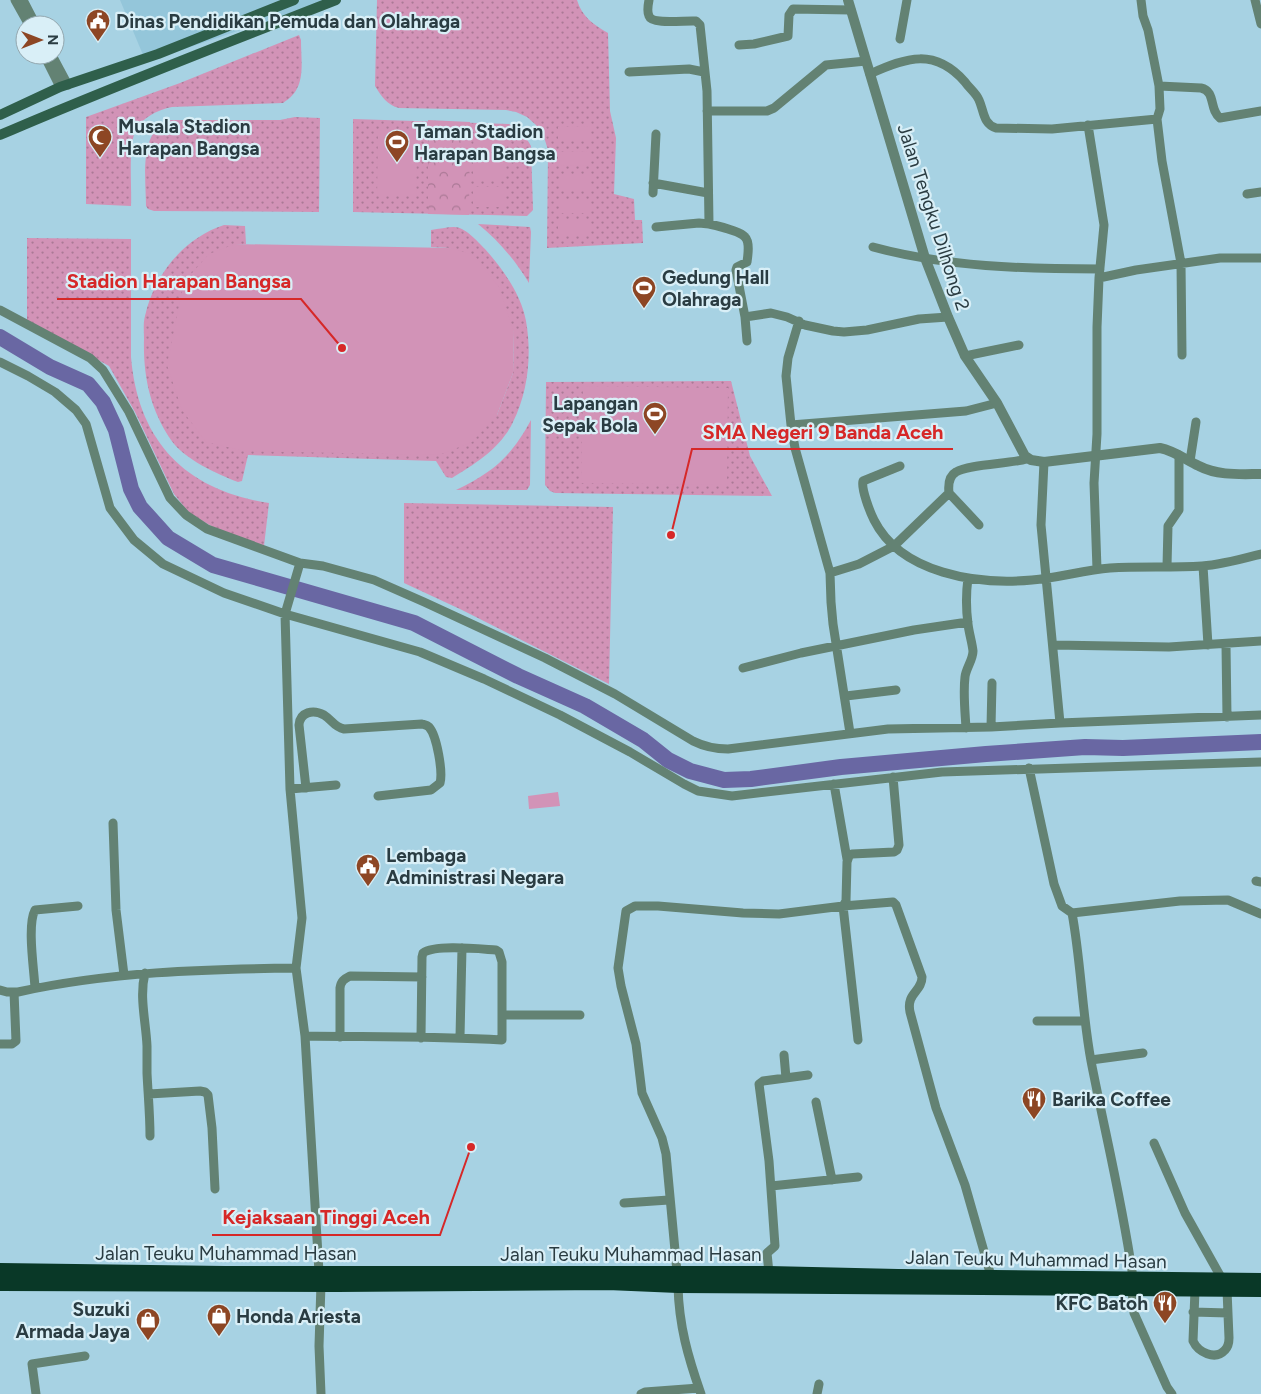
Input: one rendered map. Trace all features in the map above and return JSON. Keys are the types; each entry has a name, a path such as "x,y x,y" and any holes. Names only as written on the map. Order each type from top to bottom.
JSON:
{"highway":[{"name":"Jalan Teuku Muhammad Hasan","path":"0,1270 271,1278"},
{"name":"Jalan Teuku Muhammad Hasan","path":"677,1279 769,1273 943,1282 991,1276 1132,1284 1195,1290 1261,1280"},
{"name":"Jalan Teuku Muhammad Hasan","path":"0,1284 271,1278 607,1278 1224,1285 1261,1290"}],"main road":[{"path":"0,115 64,86 158,54 294,0"},
{"path":"0,123 2,134 67,105 336,0"},
{"path":"158,54 165,68"}],"street":[{"path":"15,0 23,15"},
{"path":"23,0 31,15"},
{"path":"649,0 649,16 651,20 692,20 699,23 707,111 709,224"},
{"path":"900,39 906,0"},
{"path":"1141,0 1160,86 1160,109 1157,119 1166,186 1181,262 1182,355"},
{"path":"1256,0 1261,24"},
{"path":"739,45 754,44 788,36 789,15 793,9 850,5"},
{"name":"Jalan Tengku Dilhong 2","path":"850,5 925,258 948,317 965,356 997,403 1022,453 1027,459"},
{"path":"870,74 906,61 929,59 948,67 977,96 986,121 993,127 1052,128 1157,119"},
{"path":"707,111 767,111 774,108 826,66 866,61"},
{"path":"50,65 64,86"},
{"path":"56,65 64,86"},
{"path":"629,72 689,69 704,72"},
{"path":"1160,86 1207,89 1216,115 1220,118 1261,111"},
{"path":"1088,125 1104,225 1099,273 1094,483 1097,569"},
{"path":"656,134 653,188 708,193"},
{"path":"1247,194 1261,192"},
{"path":"656,227 698,223 709,224 744,236 747,240 747,262 737,267 736,270 745,317 747,341"},
{"path":"873,247 902,255 999,268 1099,273 1230,256 1246,259 1261,258"},
{"path":"0,310 90,358 103,370 129,412 170,498 186,515 206,529 300,563 323,566 374,580 545,658 616,694 693,742 704,746 714,749 728,749 888,729 966,728 1261,715"},
{"path":"745,317 771,313 814,327 844,332 867,330 919,319 948,317"},
{"path":"799,321 788,358 786,376 791,426 795,448 830,573 831,602 850,733"},
{"path":"965,356 1019,345"},
{"path":"0,362 55,392 82,417 86,424 110,508 134,540 163,564 224,593 286,610 420,652 484,679 560,716 698,791 732,796 942,772 1261,762"},
{"path":"791,426 966,411 997,403"},
{"path":"1190,460 1196,422"},
{"path":"979,524 949,493 949,481 955,472 959,470 1014,463 1027,459 1044,462 1160,448 1168,449 1200,467 1217,473 1261,474"},
{"path":"1167,566 1168,526 1179,510 1179,455"},
{"path":"1044,462 1041,525 1060,723"},
{"path":"900,466 864,481 862,486 872,516 879,530 906,556 924,566 953,576 1019,581 1097,569 1203,566 1261,554"},
{"path":"830,573 859,564 894,546 949,493"},
{"path":"300,563 286,610 290,789 302,918 296,968 305,1036 320,1278 320,1394"},
{"path":"1203,566 1208,645"},
{"path":"966,728 964,682 973,648 965,595 968,578"},
{"path":"743,668 798,654 914,630 968,622"},
{"path":"1054,645 1142,647 1226,645 1261,641"},
{"path":"1226,645 1227,717"},
{"path":"992,683 992,727"},
{"path":"846,696 896,690"},
{"path":"306,788 298,725 304,713 319,713 328,718 335,726 344,729 427,725 434,735 441,771 440,783 431,790 378,796"},
{"path":"1028,768 1058,900 1062,906 1072,913 1180,901 1228,900 1261,914"},
{"path":"847,859 852,854 894,852 897,850 899,845 893,777"},
{"path":"834,784 847,859 846,901 843,906 858,1040"},
{"path":"290,789 336,785"},
{"path":"113,823 116,910 124,975"},
{"path":"641,1394 645,1392 700,1391 686,1348 678,1303 666,1154 662,1138 642,1092 636,1044 618,968 624,931 624,916 626,911 635,906 779,914 890,901 896,905 922,977 920,986 910,998 910,1012 936,1108 965,1184 991,1276"},
{"path":"35,988 31,924 35,910 78,906"},
{"path":"1072,913 1091,1060 1114,1166 1128,1245 1134,1312 1167,1387 1172,1394"},
{"path":"305,1036 502,1040 502,962 500,952 496,950 462,948 427,950 422,957 421,1038"},
{"path":"460,1038 462,948"},
{"path":"0,990 14,992 145,973 296,968"},
{"path":"145,973 143,982 143,1010 147,1046 150,1136"},
{"path":"340,1037 340,988 344,979 350,976 422,977"},
{"path":"0,1044 12,1044 16,1041 14,992"},
{"path":"502,1015 580,1015"},
{"path":"1037,1021 1085,1021"},
{"path":"1091,1060 1143,1054"},
{"path":"784,1055 786,1078"},
{"path":"769,1273 767,1253 775,1245 771,1186 759,1084 763,1081 808,1076"},
{"path":"149,1094 200,1092 208,1094 215,1189"},
{"path":"816,1102 832,1180"},
{"path":"1154,1143 1184,1213 1224,1285 1230,1338 1225,1350 1220,1353 1210,1354 1201,1352 1193,1341 1195,1290"},
{"path":"771,1186 858,1178"},
{"path":"624,1203 669,1200"},
{"path":"1194,1312 1228,1312"},
{"path":"36,1394 32,1364 85,1356"},
{"path":"817,1394 819,1384"}],"shaded area":[{"path":"120,0 329,0 146,62"}],"green space":[{"path":"377,0 577,0 589,20 608,33 610,111 616,138 614,194 634,199 635,220 642,220 643,243 547,248 548,150 544,137 536,125 527,117 506,110 399,108 388,103 375,86"},
{"path":"299,35 301,40 301,76 296,91 291,97 283,103 172,107 155,113 141,123 133,139 131,206 86,204 86,117 180,83"},
{"path":"295,117 320,118 319,212 154,211 146,206 146,156 153,133 160,125 171,120 280,120"},
{"path":"353,119 509,124 522,133 531,146 533,210 527,216 353,212"},
{"path":"428,120 470,122 469,215 428,214"},
{"path":"590,126 590,140 558,140 558,127"},
{"name":"Taman Stadion Harapan Bangsa","path":"378,130 417,131 416,196 377,196"},
{"path":"474,132 506,133 506,152 473,152"},
{"path":"590,151 590,165 558,166 558,152"},
{"path":"473,160 505,161 505,180 473,180"},
{"path":"559,175 591,175 591,189 559,189"},
{"path":"473,187 505,187 505,207 473,207"},
{"path":"559,199 591,199 591,213 559,213"},
{"path":"558,221 591,221 591,235 558,235"},
{"path":"478,224 530,227 529,283 506,251"},
{"path":"224,225 245,226 246,244 235,244 497,415 513,373 514,332 450,248 431,247 431,230 454,227 462,229 471,235 491,256 510,282 524,311 528,334 529,347 525,386 513,422 502,440 478,461 452,478 446,477 436,461 248,455 242,481 238,482 192,460 171,440 153,404 145,366 144,319 156,286 173,260 196,239"},
{"path":"27,238 131,239 131,357 135,387 144,413 156,437 171,457 190,473 213,487 239,496 269,503 264,546 222,532 190,514 174,494 135,412 109,366 27,320"},
{"path":"235,244 450,248 474,255 499,287 514,332 513,373 497,415 472,442 439,455 244,451 206,442 182,410 167,365 184,282 209,254"},
{"name":"Lapangan Sepak Bola","path":"731,381 750,456 772,496 555,493 550,491 545,485 546,382"},
{"name":"Lapangan Sepak Bola","path":"583,386 728,388 727,485 581,483"},
{"path":"531,420 530,485 527,490 456,490 481,477 500,462 516,444"},
{"path":"404,503 613,507 609,684 404,583"},
{"path":"558,792 560,806 529,809 528,796"}],"waterway":[{"path":"0,337 50,367 88,384 103,402 116,430 131,489 140,507 168,538 213,565 414,623 518,676 585,706 643,740 668,760 690,771 724,780 751,779 841,767 986,754 1085,747 1123,748 1261,742"}],"place":[{"name":"Dinas Pendidikan Pemuda dan Olahraga","path":"98,42"},
{"name":"Musala Stadion Harapan Bangsa","path":"100,158"},
{"name":"Taman Stadion Harapan Bangsa","path":"397,163"},
{"name":"Gedung Hall Olahraga","path":"644,309"},
{"name":"Stadion Harapan Bangsa","path":"342,348"},
{"name":"Lapangan Sepak Bola","path":"655,435"},
{"name":"SMA Negeri 9 Banda Aceh","path":"671,535"},
{"name":"Lembaga Administrasi Negara","path":"368,887"},
{"name":"Barika Coffee","path":"1034,1120"},
{"name":"Kejaksaan Tinggi Aceh","path":"471,1147"},
{"name":"KFC Batoh","path":"1165,1324"},
{"name":"Honda Ariesta","path":"219,1337"},
{"name":"Suzuki Armada Jaya","path":"148,1341"}]}
